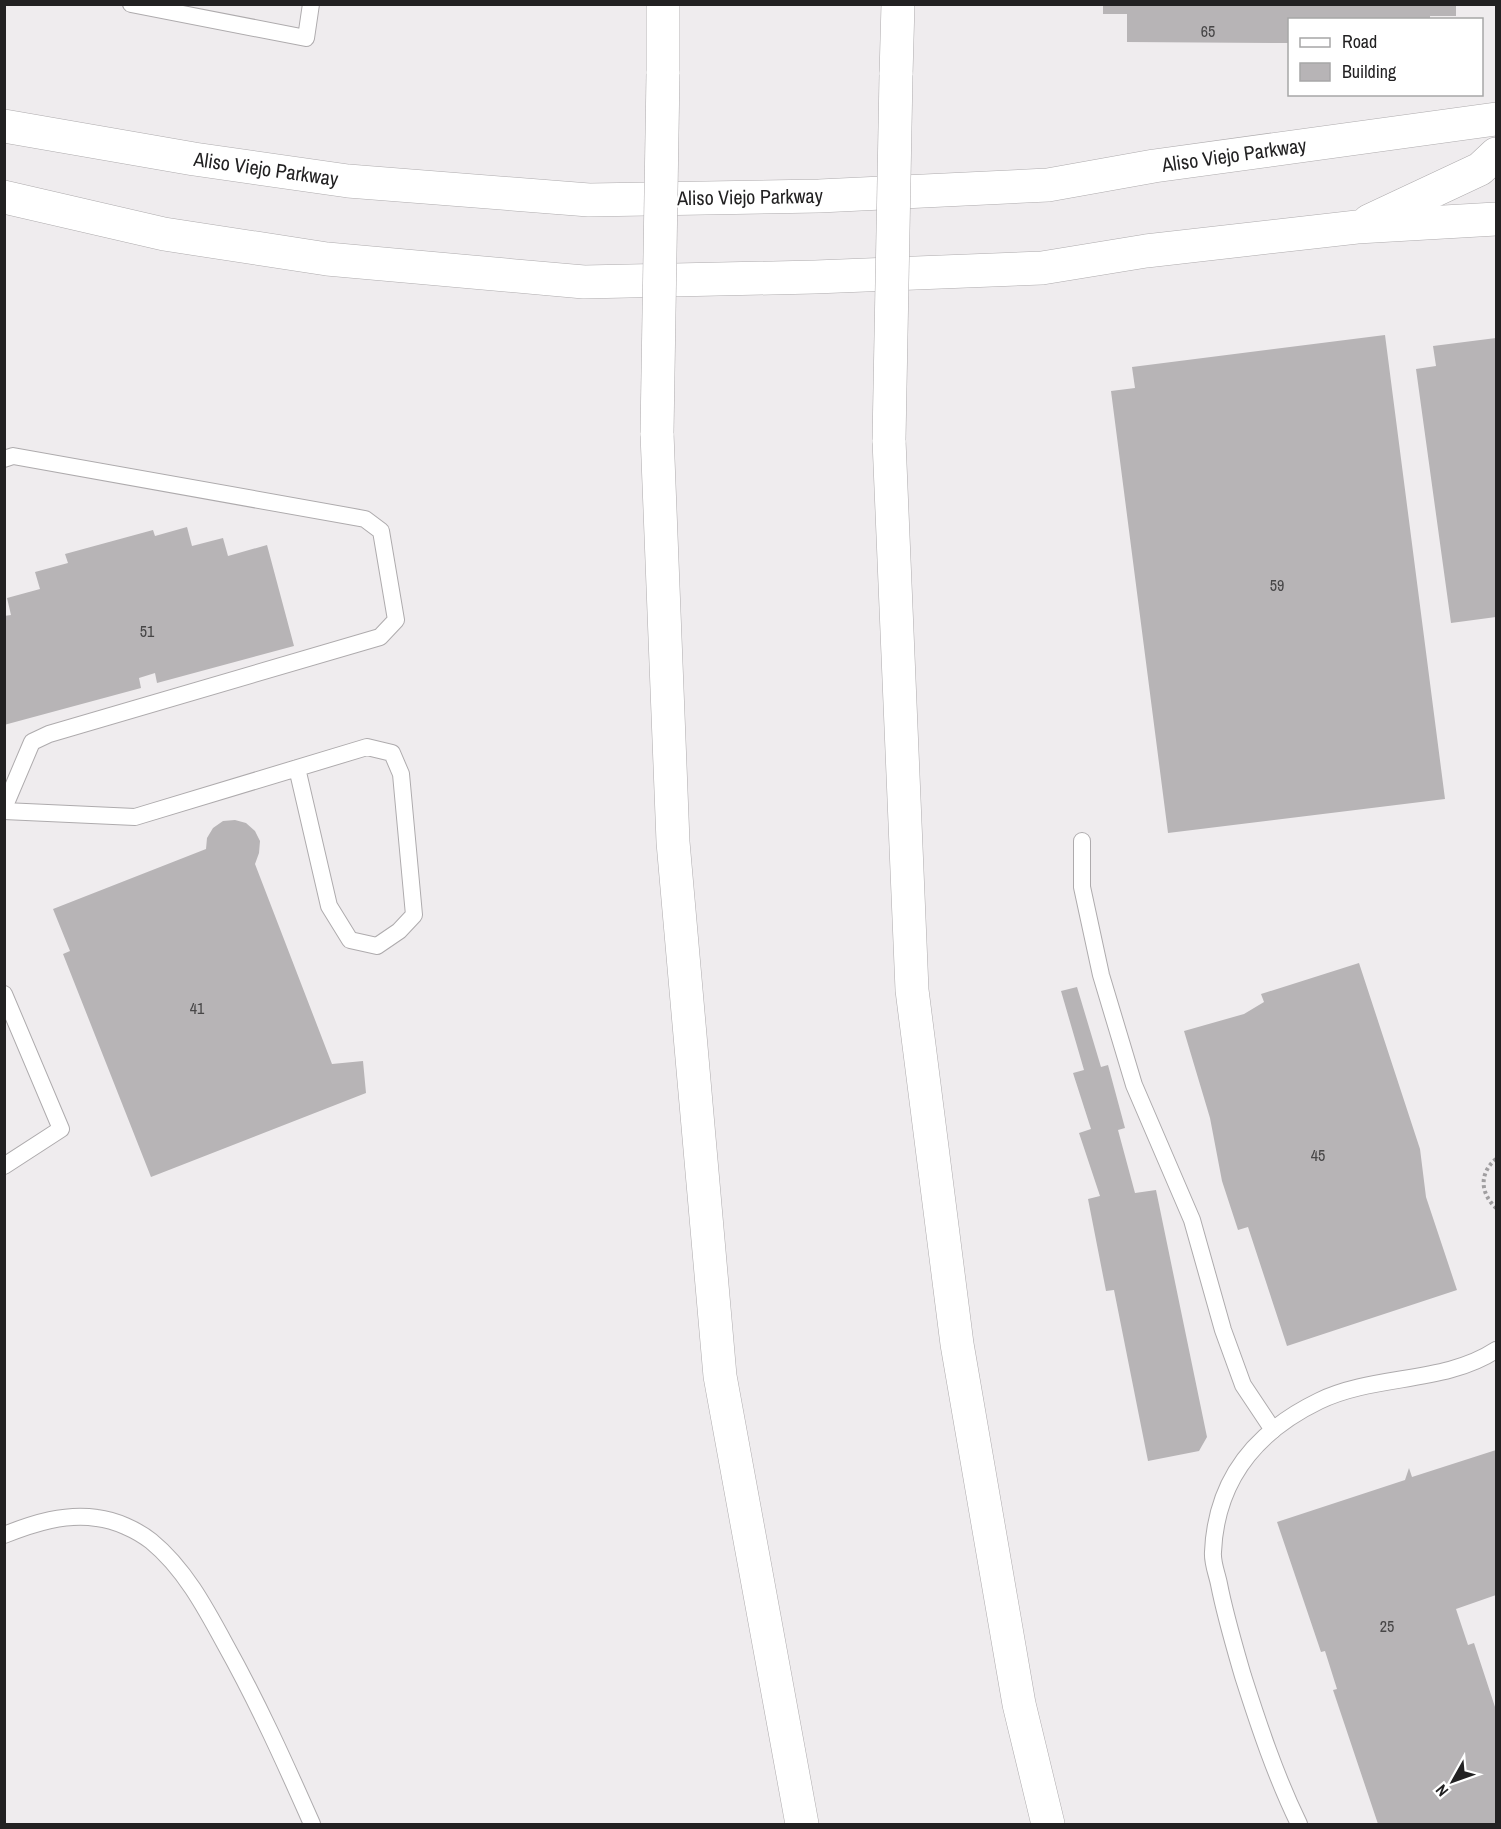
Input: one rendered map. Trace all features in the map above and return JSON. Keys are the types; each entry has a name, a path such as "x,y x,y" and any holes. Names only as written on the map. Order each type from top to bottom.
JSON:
{"main road":[{"path":"663,4 657,433 673,842 720,1376 802,1824"},
{"path":"898,4 889,440 912,990 957,1344 1020,1704 1048,1824"},
{"name":"Aliso Viejo Parkway","path":"4,126 194,159 348,181 590,200 819,196 1048,185 1154,166 1497,120"},
{"path":"1357,227 1480,169 1497,154"},
{"path":"4,197 164,234 316,257 584,282 815,278 1042,268 1146,251 1357,227 1497,219"}],"lane":[{"path":"131,4 306,38 310,4"},
{"path":"4,459 13,456 365,519 381,531 396,620 380,637 49,734 32,742 4,809 135,817 297,768 367,747 393,753 401,774 414,915 399,931 377,946 350,940 329,906 297,768"},
{"path":"1082,841 1082,887 1101,975 1134,1084 1192,1220 1223,1330 1243,1385 1274,1430"},
{"path":"4,994 61,1129 4,1167"},
{"path":"1299,1824 1257,1721 1226,1621 1213,1554 1221,1502 1240,1463 1274,1430 1320,1401 1371,1385 1415,1378 1479,1361 1497,1350"},
{"path":"4,1534 68,1515 99,1518 124,1526 150,1540 177,1567 204,1604 251,1691 312,1824"}],"path":[{"path":"1497,1159 1485,1172 1483,1182 1489,1201 1497,1208"}],"building":[{"path":"1103,4 1456,4 1456,16 1288,18 1288,43 1127,42 1127,14 1103,14"},
{"path":"1385,335 1445,799 1168,833 1111,391 1135,388 1132,367"},
{"path":"1496,338 1496,617 1451,623 1416,369 1436,366 1433,346"},
{"path":"187,527 192,546 223,538 228,556 267,545 294,646 157,683 155,673 139,678 141,688 4,725 4,616 11,615 7,598 40,589 35,572 68,563 65,554 153,530 155,536"},
{"path":"235,820 246,823 255,831 260,841 255,864 332,1064 363,1061 366,1093 151,1177 63,954 70,951 53,909 206,849 207,838 213,828 223,821"},
{"path":"1359,963 1420,1149 1426,1197 1457,1290 1287,1346 1248,1227 1238,1230 1222,1181 1210,1118 1184,1031 1244,1014 1264,1002 1261,994"},
{"path":"1077,987 1101,1067 1108,1065 1125,1128 1118,1130 1135,1193 1156,1190 1207,1437 1199,1451 1148,1461 1114,1290 1106,1291 1088,1199 1100,1196 1079,1133 1091,1129 1073,1073 1084,1070 1061,991"},
{"path":"1496,1450 1496,1595 1456,1609 1468,1645 1474,1643 1496,1710 1496,1824 1378,1824 1333,1690 1337,1689 1325,1651 1321,1652 1277,1522 1405,1480 1409,1468 1412,1477"}]}
